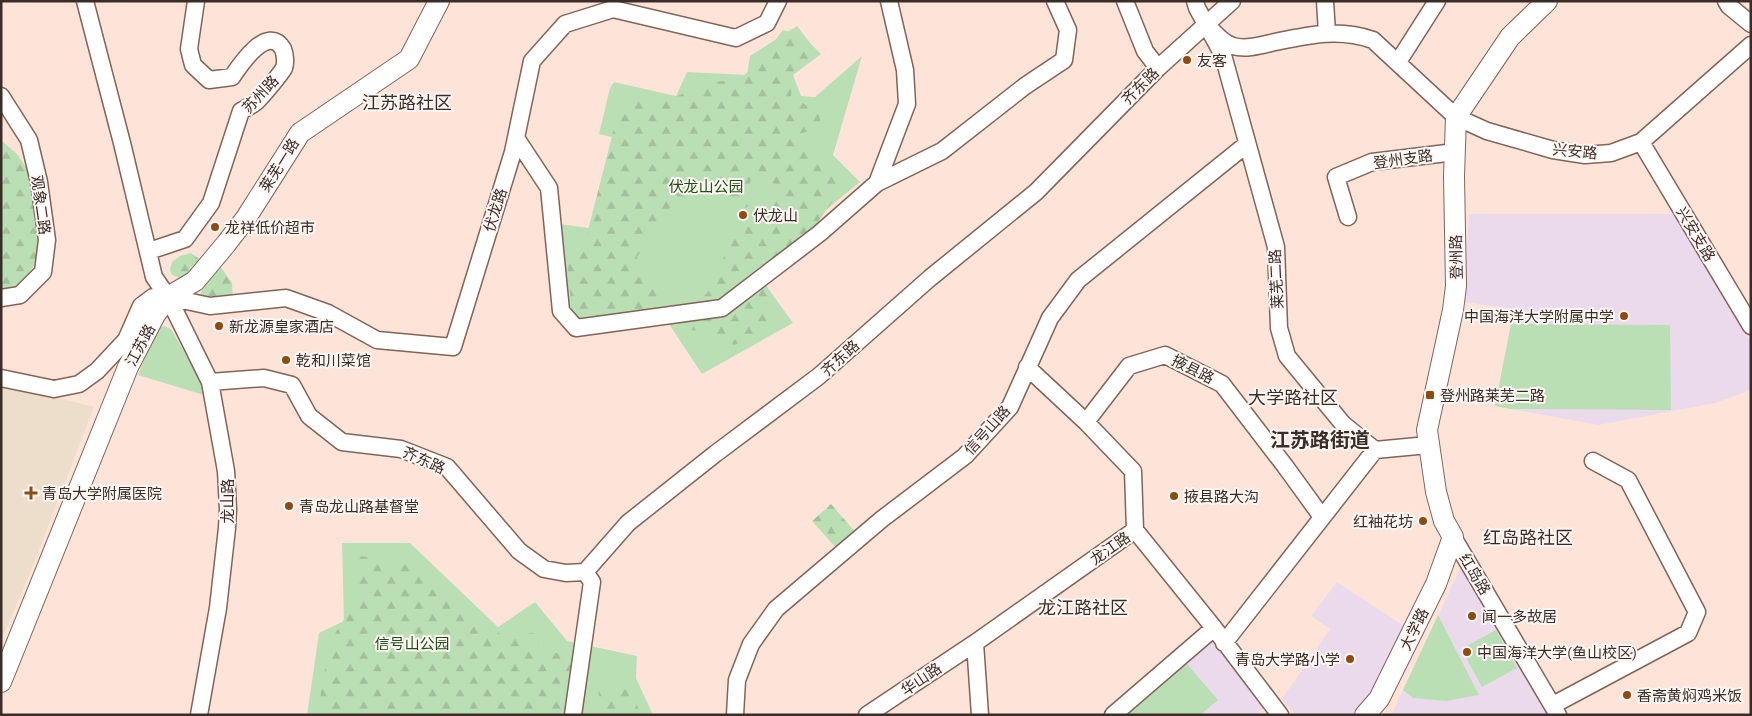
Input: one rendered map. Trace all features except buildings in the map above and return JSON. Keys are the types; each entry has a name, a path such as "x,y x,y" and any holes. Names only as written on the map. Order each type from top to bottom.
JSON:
{"main road":[{"name":"莱芜一路","path":"168,297 196,281 226,244 246,218 300,133 408,59 439,1"},
{"path":"1456,117 1510,37 1548,1"},
{"name":"登州路","path":"1453,537 1444,521 1436,492 1427,430 1453,310 1456,286 1454,176 1456,117"},
{"name":"江苏路","path":"1,682 128,367 155,315 168,297"},
{"name":"大学路","path":"1365,715 1379,699 1436,584 1453,537"}],"street":[{"path":"85,1 154,277 168,297"},
{"name":"苏州路","path":"149,251 185,239 211,203 241,111 257,102 284,67 285,58 282,48 274,42 266,42 251,51 232,77 209,80 193,65 189,49 196,1"},
{"name":"伏龙路","path":"168,297 210,306 286,298 328,313 377,340 453,347 516,138 532,61 565,24 613,9 736,38 767,23 778,1"},
{"path":"877,183 907,104 905,70 889,1"},
{"path":"516,138 549,188 561,311 576,328 722,308 820,233 877,183 942,151 1025,86 1064,60 1068,30 1055,1"},
{"path":"1125,1 1145,51 1158,68"},
{"name":"莱芜二路","path":"1195,1 1197,8 1224,55 1276,247 1279,328 1288,356 1342,424 1375,450"},
{"name":"齐东路","path":"210,382 264,378 292,385 309,416 342,442 400,449 447,467 519,551 544,569 566,573 585,572 628,523 715,454 819,376 930,278 1036,192 1158,68 1232,1"},
{"path":"1325,1 1327,33"},
{"path":"1726,1 1729,6 1751,24"},
{"path":"1398,62 1436,2"},
{"path":"1206,24 1221,40 1232,46 1250,47"},
{"path":"1228,73 1229,60 1233,53 1250,47 1317,33 1362,36 1373,40 1456,117"},
{"path":"1184,45 1195,42 1206,44 1215,52 1228,73"},
{"name":"兴安路","path":"1456,117 1487,131 1552,150 1585,155 1611,153 1641,142 1751,45"},
{"name":"观象二路","path":"1,96 29,140 39,182 47,240 42,272 20,295 1,298"},
{"name":"兴安支路","path":"1641,142 1748,317"},
{"name":"信号山路","path":"735,715 737,680 751,644 776,609 882,519 965,456 1010,407 1050,318 1078,280 1247,144"},
{"name":"登州支路","path":"1348,217 1336,177 1372,162 1455,152"},
{"path":"1,378 54,388 79,384 96,371 126,340 141,306 153,297 168,297"},
{"name":"龙山路","path":"168,297 210,382 226,471 228,509 218,608 199,715"},
{"name":"掖县路","path":"1086,422 1128,366 1165,355 1222,384 1322,517"},
{"name":"龙江路","path":"974,643 1135,530 1133,471 1086,422 1027,367"},
{"path":"1224,643 1375,450 1428,445"},
{"path":"1556,710 1688,633 1697,612 1628,480 1593,461"},
{"path":"1135,530 1214,628 1280,715"},
{"name":"红岛路","path":"1453,537 1556,710"},
{"path":"573,715 592,582 585,572"},
{"path":"1113,715 1214,628"},
{"path":"974,643 980,715"},
{"name":"华山路","path":"867,715 974,643"}],"shaded area":[{"name":"中国海洋大学附属中学","path":"1469,214 1675,214 1751,342 1751,390 1715,403 1598,425 1495,406 1514,309 1464,302"},
{"name":"青岛大学附属医院","path":"1,383 94,407 28,578 1,641"},
{"name":"中国海洋大学(鱼山校区)","path":"1463,563 1550,715 1390,715"},
{"name":"青岛大学路小学","path":"1337,582 1407,628 1375,690 1352,715 1296,715 1282,699 1330,629 1311,616"},
{"name":"青岛大学路小学","path":"1204,626 1265,707 1255,715 1101,715"}],"green space":[{"name":"伏龙山公园","path":"797,26 821,54 793,75 801,96 815,97 862,56 833,155 860,182 754,269 793,323 702,374 667,321 568,324 553,223 595,229 620,139 599,134 610,88 614,82 676,96 687,72 747,75 750,56"},
{"name":"伏龙山公园","path":"783,30 798,34 817,53 792,73 791,97 818,111 822,128 798,134 795,144 812,156 831,165 843,181 841,190 809,234 764,273 772,310 760,334 734,345 713,331 684,330 686,317 712,287 728,246 746,220 764,210 778,187 768,179 751,180 743,197 748,206 742,210 715,183 674,202 637,257 640,274 667,288 654,309 586,319 571,306 567,256 585,242 619,109 633,94 666,101 709,82 739,80 758,62"},
{"path":"1,140 17,154 30,173 39,242 34,266 18,286 1,290"},
{"path":"191,253 201,260 189,274 180,278 172,275 170,270 172,262 180,256"},
{"path":"220,266 232,283 233,299 210,303 200,297 202,289"},
{"path":"1511,324 1670,325 1671,410 1510,409 1495,406"},
{"path":"164,326 171,329 201,381 204,395 138,375 156,330"},
{"path":"831,504 857,534 838,550 812,521"},
{"name":"信号山公园","path":"342,543 410,543 498,627 535,602 567,641 637,656 636,678 653,715 307,715 319,633 344,621"},
{"name":"信号山公园","path":"358,556 411,561 472,622 513,639 534,632 541,652 577,654 570,715 317,715 330,642 356,599"},
{"path":"1438,615 1479,695 1446,701 1413,698 1403,690"},
{"path":"1496,630 1517,668 1482,687 1461,649"},
{"path":"1181,657 1218,700 1200,715 1113,715"},
{"path":"628,683 641,715 601,715 598,685"}],"place":[{"name":"友客","path":"1187,60"},
{"name":"伏龙山","path":"743,215"},
{"name":"龙祥低价超市","path":"215,227"},
{"name":"中国海洋大学附属中学","path":"1624,316"},
{"name":"新龙源皇家酒店","path":"219,326"},
{"name":"乾和川菜馆","path":"286,360"},
{"name":"登州路莱芜二路","path":"1430,395"},
{"name":"青岛大学附属医院","path":"31,493"},
{"name":"掖县路大沟","path":"1174,496"},
{"name":"青岛龙山路基督堂","path":"289,506"},
{"name":"红袖花坊","path":"1423,521"},
{"name":"闻一多故居","path":"1472,616"},
{"name":"中国海洋大学(鱼山校区)","path":"1467,652"},
{"name":"青岛大学路小学","path":"1350,659"},
{"name":"香斋黄焖鸡米饭","path":"1627,695"}],"district":[{"name":"江苏路社区","path":"407,102"},
{"name":"大学路社区","path":"1293,397"},
{"name":"江苏路街道","path":"1320,439"},
{"name":"红岛路社区","path":"1528,537"},
{"name":"龙江路社区","path":"1083,607"}]}
